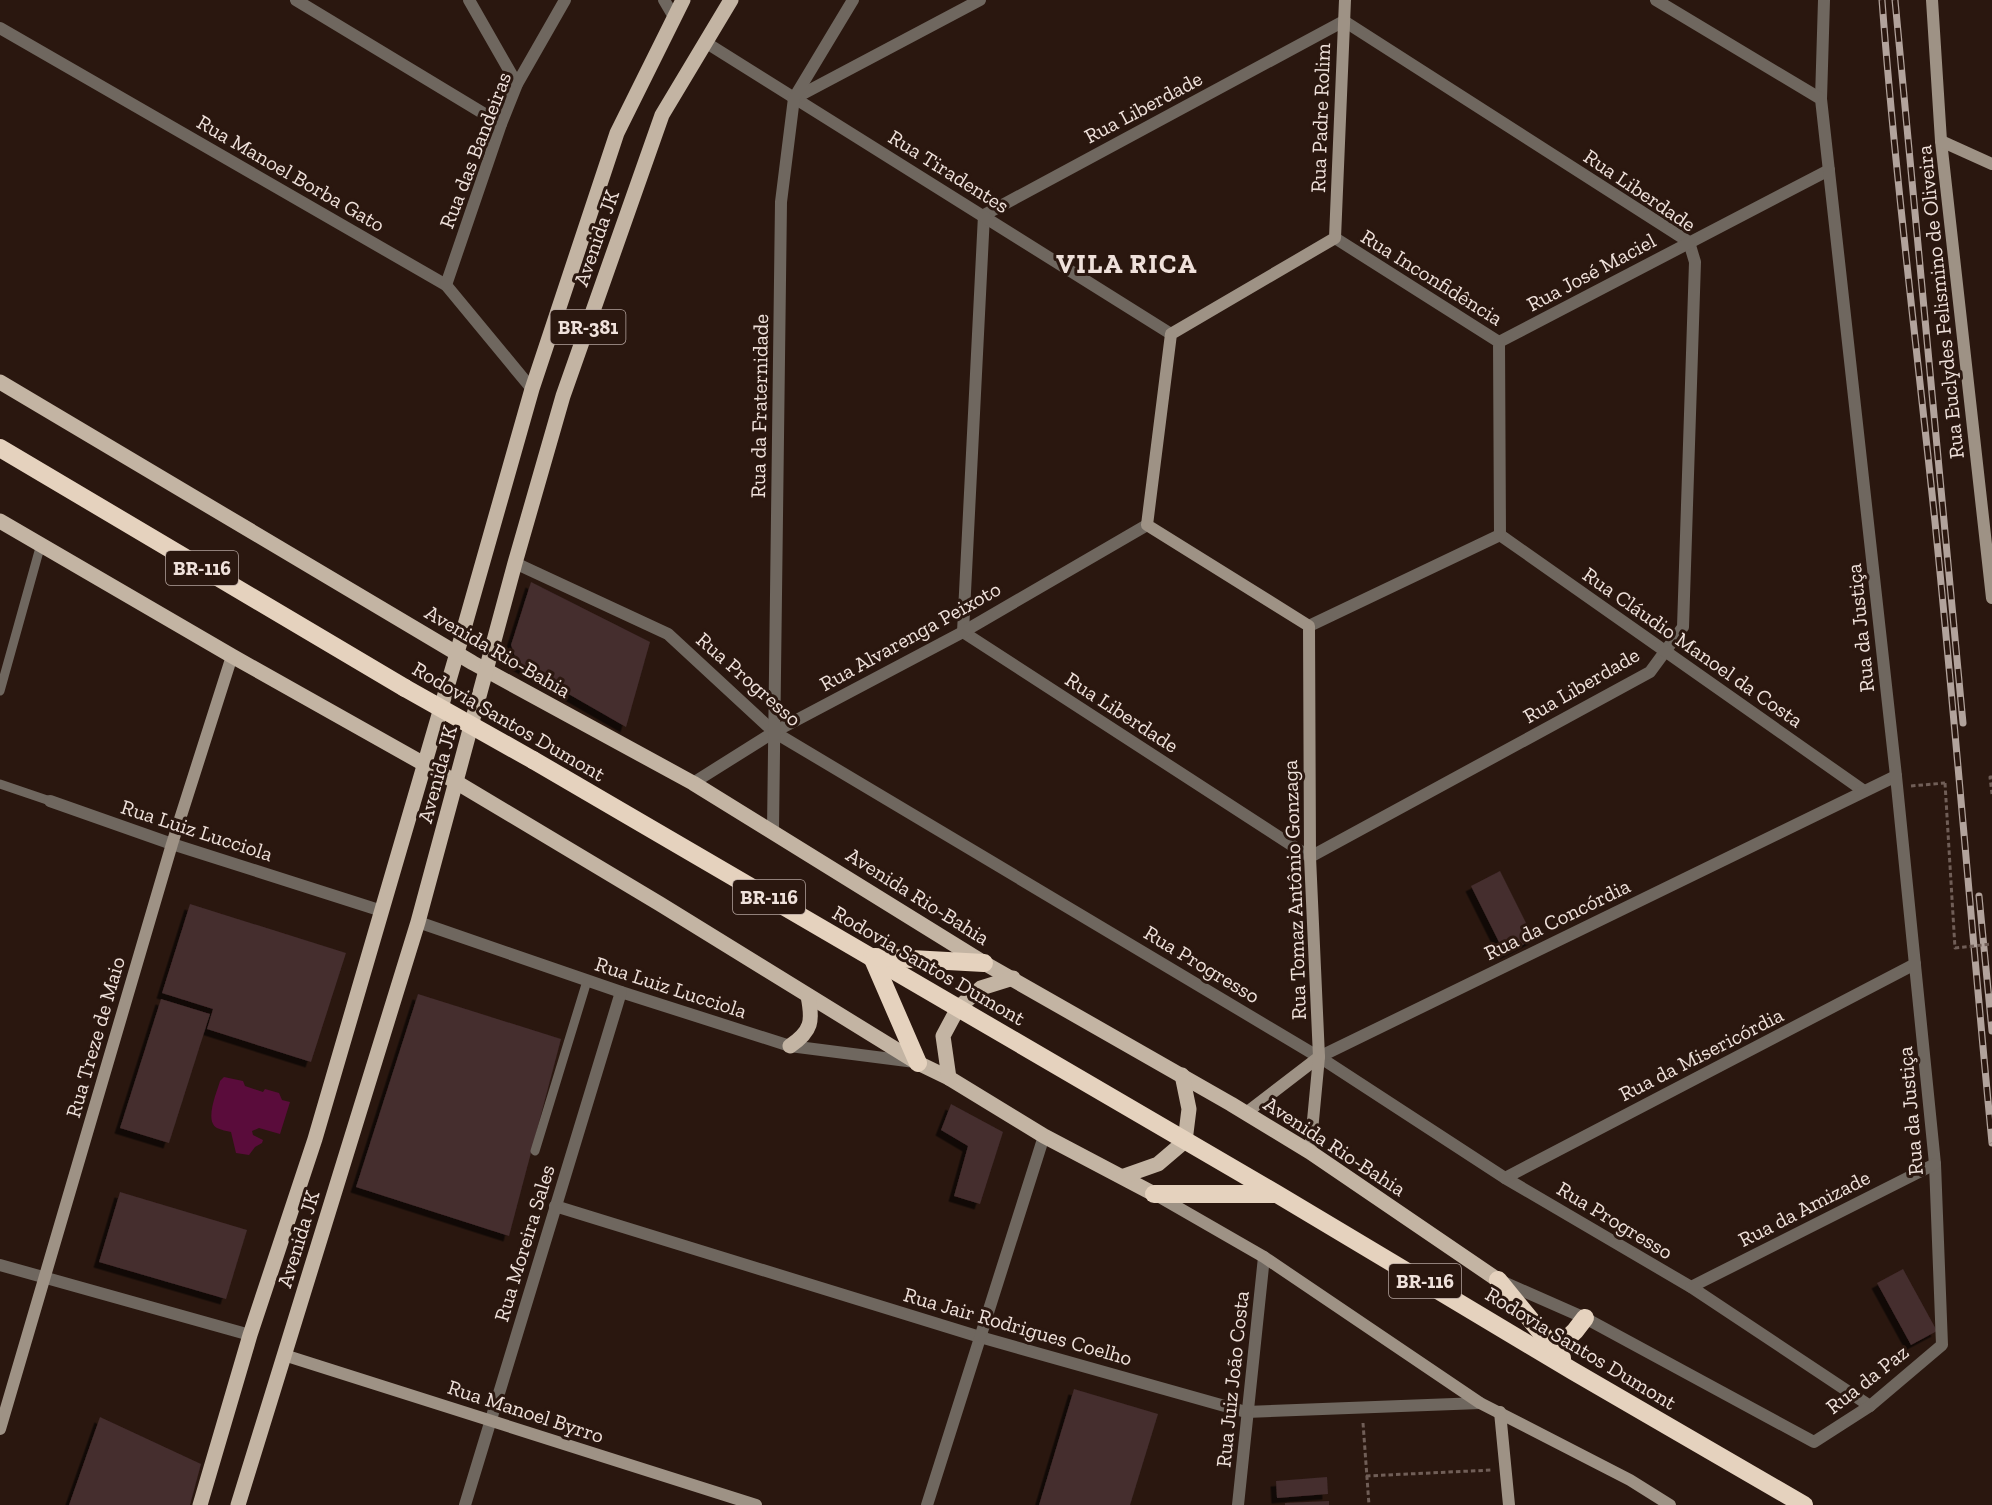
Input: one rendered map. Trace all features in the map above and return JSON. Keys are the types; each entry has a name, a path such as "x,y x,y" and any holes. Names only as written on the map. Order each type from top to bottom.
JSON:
{"highway":[{"name":"Rodovia Santos Dumont","path":"0,448 405,688 533,759 1804,1505"},
{"path":"918,1063 872,957 984,963"},
{"path":"1154,1194 1277,1194"},
{"path":"1498,1280 1573,1371"},
{"path":"1555,1350 1585,1318"}],"main road":[{"name":"Avenida JK","path":"200,1505 250,1335 315,1139 532,389 617,133 683,0"},
{"name":"Avenida JK","path":"238,1505 418,922 515,562 564,396 662,115 730,0"},
{"name":"Avenida Rio-Bahia","path":"0,382 457,653 693,783 773,830 984,963 1246,1113 1310,1152 1498,1280"},
{"path":"0,521 232,656 456,782 918,1063 949,1078 1044,1136 1124,1176 1154,1194"},
{"path":"949,1078 943,1036 957,1008 981,988 1013,978"},
{"path":"790,1046 803,1037 810,1024 811,1011 808,996"},
{"path":"1124,1176 1158,1164 1185,1141 1189,1109 1182,1076"}],"street":[{"path":"296,0 501,124"},
{"path":"469,0 517,84"},
{"name":"Rua das Bandeiras","path":"446,285 517,84 565,0"},
{"path":"664,0 674,17"},
{"name":"Rua da Fraternidade","path":"773,830 781,202 794,98 853,0"},
{"path":"794,98 980,0"},
{"name":"Rua Padre Rolim","path":"1335,238 1345,0"},
{"path":"1656,0 1821,99"},
{"name":"Rua da Justiça","path":"1824,0 1821,99 1896,781 1935,1164 1942,1345"},
{"name":"Rua Euclydes Felismino de Oliveira","path":"1932,0 1941,141 1992,598"},
{"name":"Rua Liberdade","path":"963,632 1310,857 1650,672 1683,627 1695,262 1689,242 1344,21 984,215"},
{"name":"Rua Manoel Borba Gato","path":"0,28 446,285 532,389"},
{"name":"Rua Tiradentes","path":"705,42 1171,334"},
{"path":"1941,141 1992,164"},
{"name":"Rua José Maciel","path":"1499,342 1829,170"},
{"path":"963,632 984,215"},
{"name":"Rua Inconfidência","path":"1171,334 1335,238 1499,342 1500,535"},
{"path":"1171,334 1147,525 1309,627 1500,535"},
{"name":"Rua Alvarenga Peixoto","path":"693,783 774,732 963,632 1147,525"},
{"name":"Rua Cláudio Manoel da Costa","path":"1500,535 1864,791"},
{"name":"Rua Progresso","path":"515,562 668,634 774,732 1319,1058 1505,1178 1691,1287 1870,1406"},
{"name":"Rua Tomaz Antônio Gonzaga","path":"1309,627 1310,857 1319,1058 1310,1152"},
{"name":"Rua Treze de Maio","path":"0,1429 172,844 232,656"},
{"name":"Rua da Concórdia","path":"1246,1113 1319,1058 1864,791 1896,781"},
{"name":"Rua Luiz Lucciola","path":"50,801 172,844 382,911"},
{"name":"Rua Luiz Lucciola","path":"418,922 587,981 790,1046 918,1063"},
{"name":"Rua da Misericórdia","path":"1505,1178 1915,964"},
{"name":"Rua Moreira Sales","path":"465,1505 621,992"},
{"path":"927,1505 1044,1136"},
{"name":"Rua da Amizade","path":"1691,1287 1935,1164"},
{"path":"1154,1194 1264,1257 1480,1403 1630,1480 1670,1505"},
{"name":"Rua Jair Rodrigues Coelho","path":"555,1206 980,1337 1246,1412 1480,1403"},
{"name":"Rua Juiz João Costa","path":"1238,1505 1264,1257"},
{"path":"0,1265 250,1335"},
{"name":"Avenida Rio-Bahia","path":"1498,1280 1585,1318 1814,1442"},
{"name":"Rua da Paz","path":"1814,1442 1870,1406 1942,1345"},
{"name":"Rua Manoel Byrro","path":"284,1355 756,1505"},
{"path":"1500,1412 1509,1505"}],"lane":[{"path":"0,691 41,544"},
{"name":"Rua Luiz Lucciola","path":"0,784 50,801"},
{"path":"535,1151 587,981"}],"path":[{"path":"1991,777 1992,794"},
{"path":"1896,781 1945,783 1955,948 1992,944"},
{"path":"1361,1407 1369,1505"},
{"path":"1366,1476 1506,1469"}],"shaded area":[{"path":"224,1077 243,1081 245,1086 263,1092 265,1089 279,1093 282,1100 290,1102 280,1134 259,1128 252,1131 253,1135 263,1140 249,1155 236,1153 231,1132 217,1128 213,1124 211,1113 214,1099 220,1081"}],"building":[{"path":"531,582 650,642 626,727 518,665 511,645"},
{"path":"1500,871 1534,939 1505,954 1471,886"},
{"path":"190,904 346,953 311,1062 207,1029 213,1009 162,993"},
{"path":"418,994 561,1039 509,1236 356,1187"},
{"path":"161,999 210,1014 169,1143 120,1128"},
{"path":"951,1104 1003,1132 980,1204 954,1196 968,1146 941,1130"},
{"path":"120,1192 247,1230 226,1299 99,1262"},
{"path":"1903,1269 1937,1331 1911,1345 1877,1283"},
{"path":"1074,1389 1158,1414 1130,1505 1039,1505"},
{"path":"100,1417 201,1464 190,1505 69,1505"},
{"path":"1327,1477 1328,1494 1277,1498 1276,1481"},
{"path":"1329,1501 1329,1505 1285,1505 1285,1503"}],"railway":[{"path":"1882,0 1900,196 1943,600 1992,1143"},
{"path":"1895,0 1963,723"},
{"path":"1979,896 1992,1031"}],"district":[{"name":"VILA RICA","path":"1127,264"}]}
